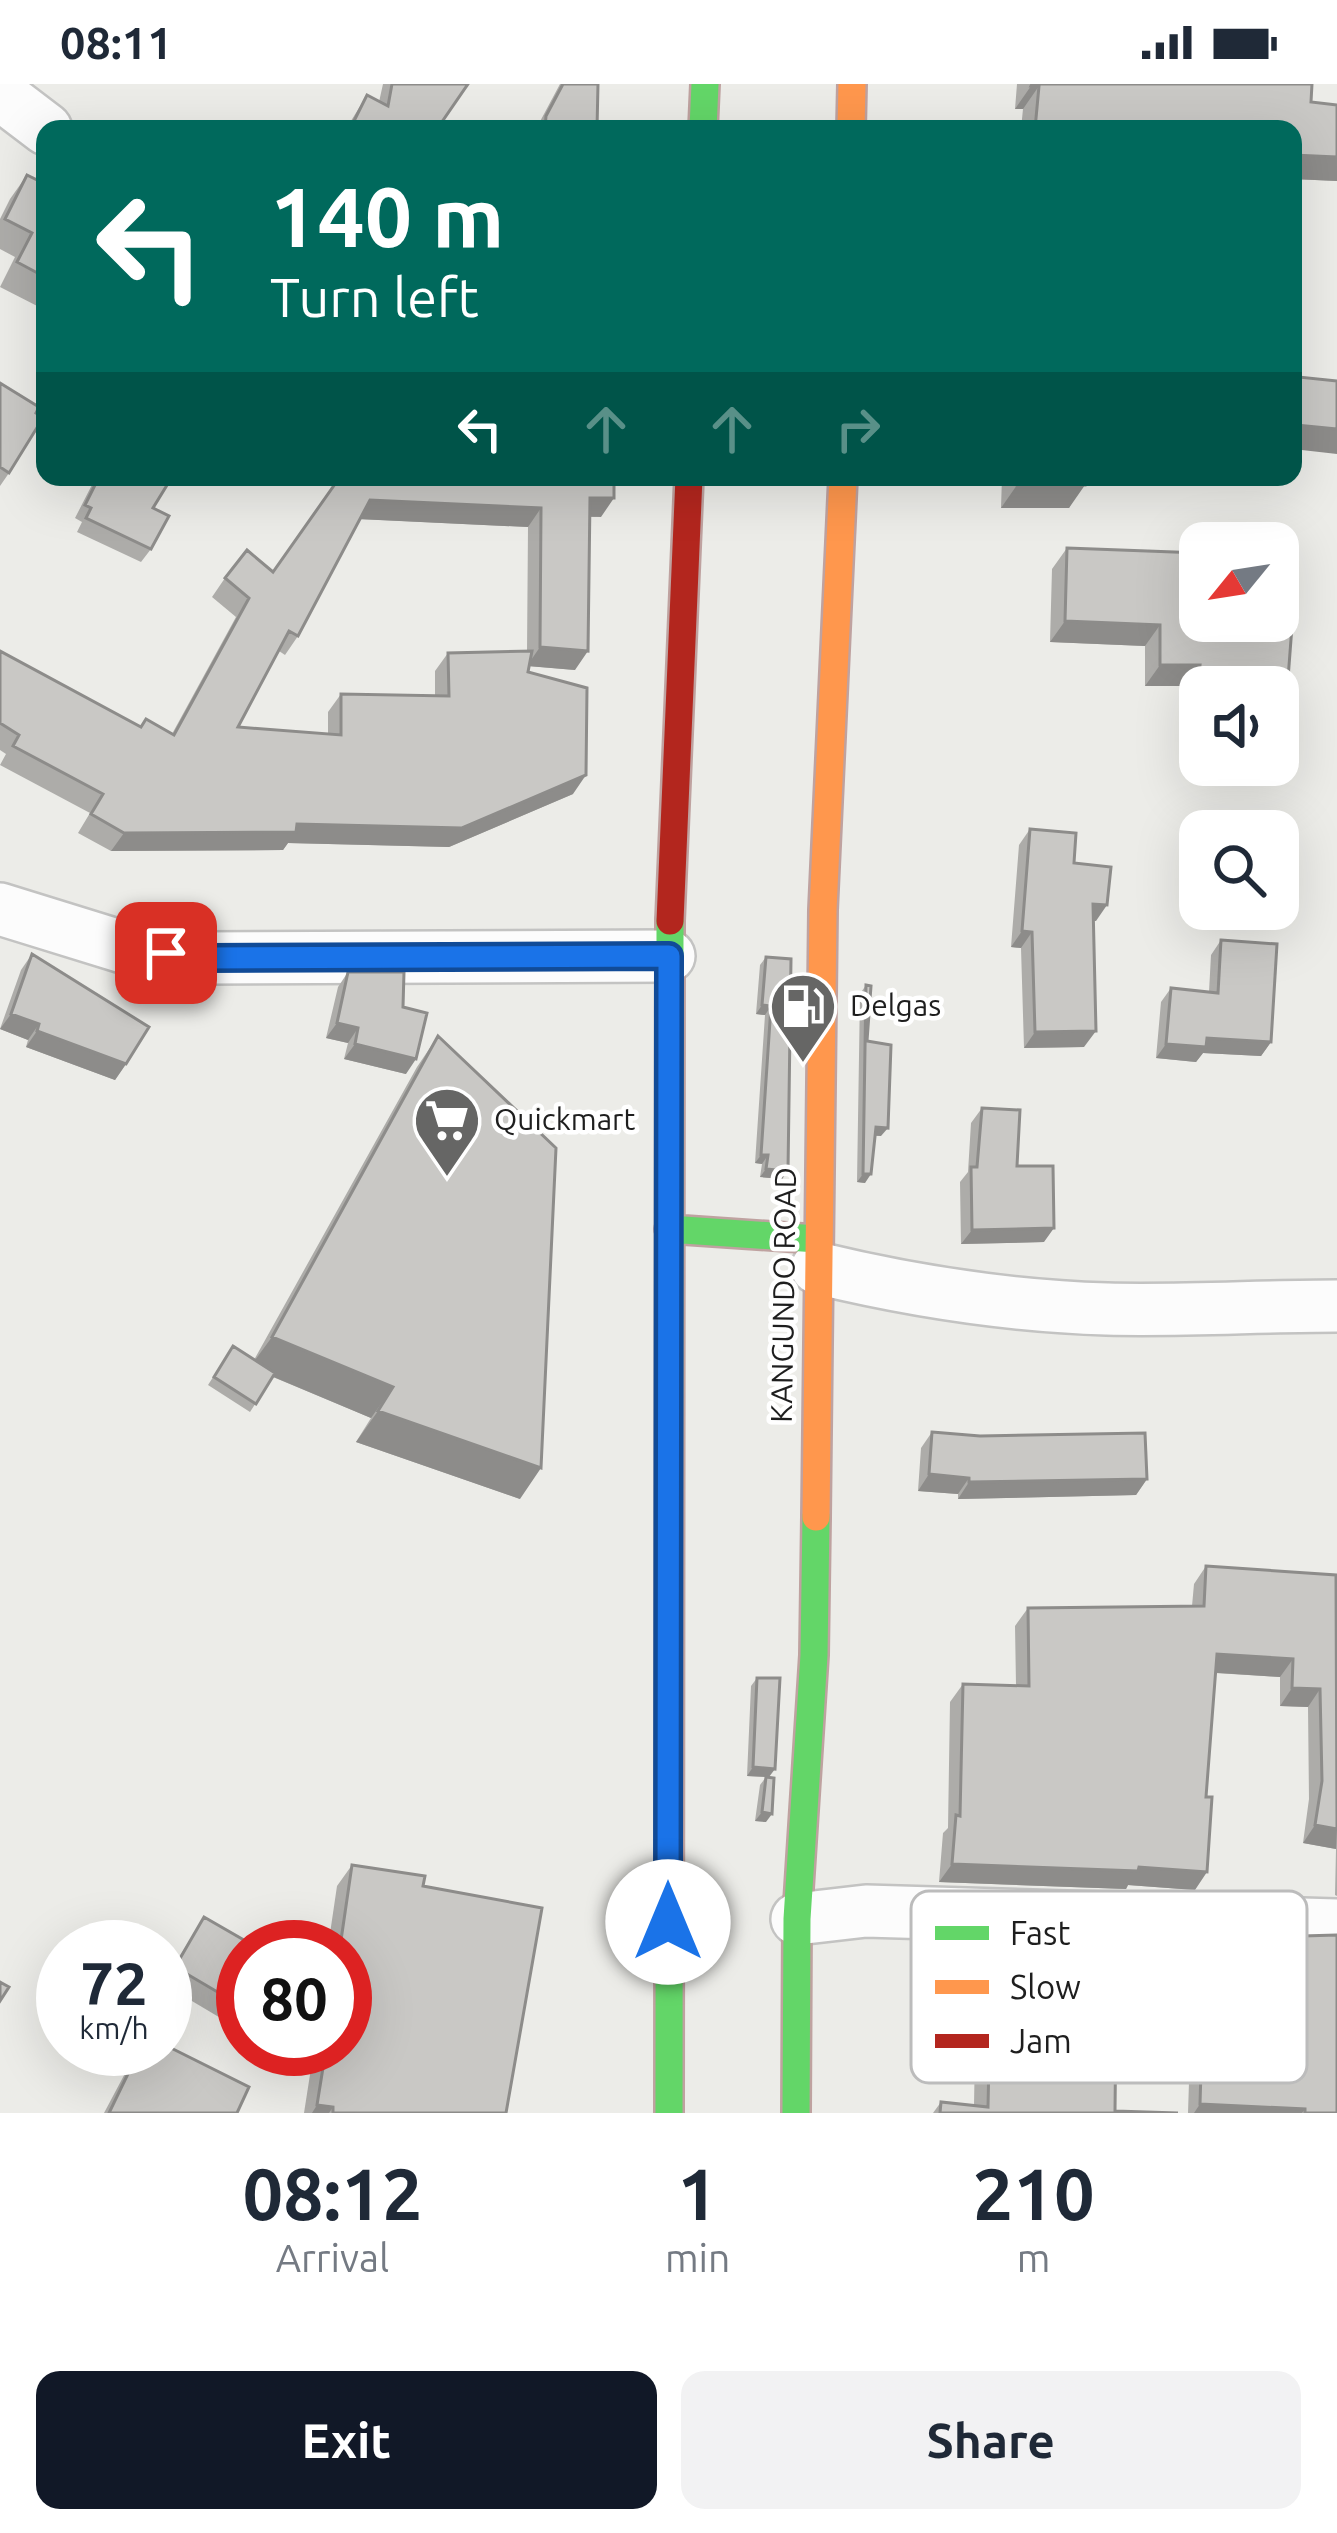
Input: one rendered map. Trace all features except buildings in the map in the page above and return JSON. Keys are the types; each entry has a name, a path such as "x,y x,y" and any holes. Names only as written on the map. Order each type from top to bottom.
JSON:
{"highway":[{"path":"703,120 705,84"},
{"path":"851,120 852,84"},
{"path":"668,2113 669,956 689,486"},
{"name":"KANGUNDO ROAD","path":"796,2113 797,1919 814,1655 824,910 843,486"},
{"path":"669,1229 817,1253"}],"street":[{"path":"0,94 36,121"},
{"path":"0,909 126,948 206,958 669,956"},
{"path":"817,1253 920,1292 1022,1303 1107,1309 1337,1306"},
{"path":"797,1919 866,1911 911,1912"},
{"path":"1307,1924 1337,1925"}],"traffic: fast":[{"path":"703,120 705,84"},
{"path":"669,2113 670,921"},
{"path":"669,1229 817,1239"},
{"path":"796,2113 797,1919 814,1655 816,1517"}],"traffic: slow":[{"path":"851,120 852,84"},
{"path":"816,1517 823,910 843,486"}],"traffic: jam":[{"path":"670,921 689,486"}],"place":[{"name":"Delgas","path":"803,1065"},
{"name":"Quickmart","path":"447,1179"}],"route":[{"path":"166,953 206,958 669,956 668,1922"}]}
